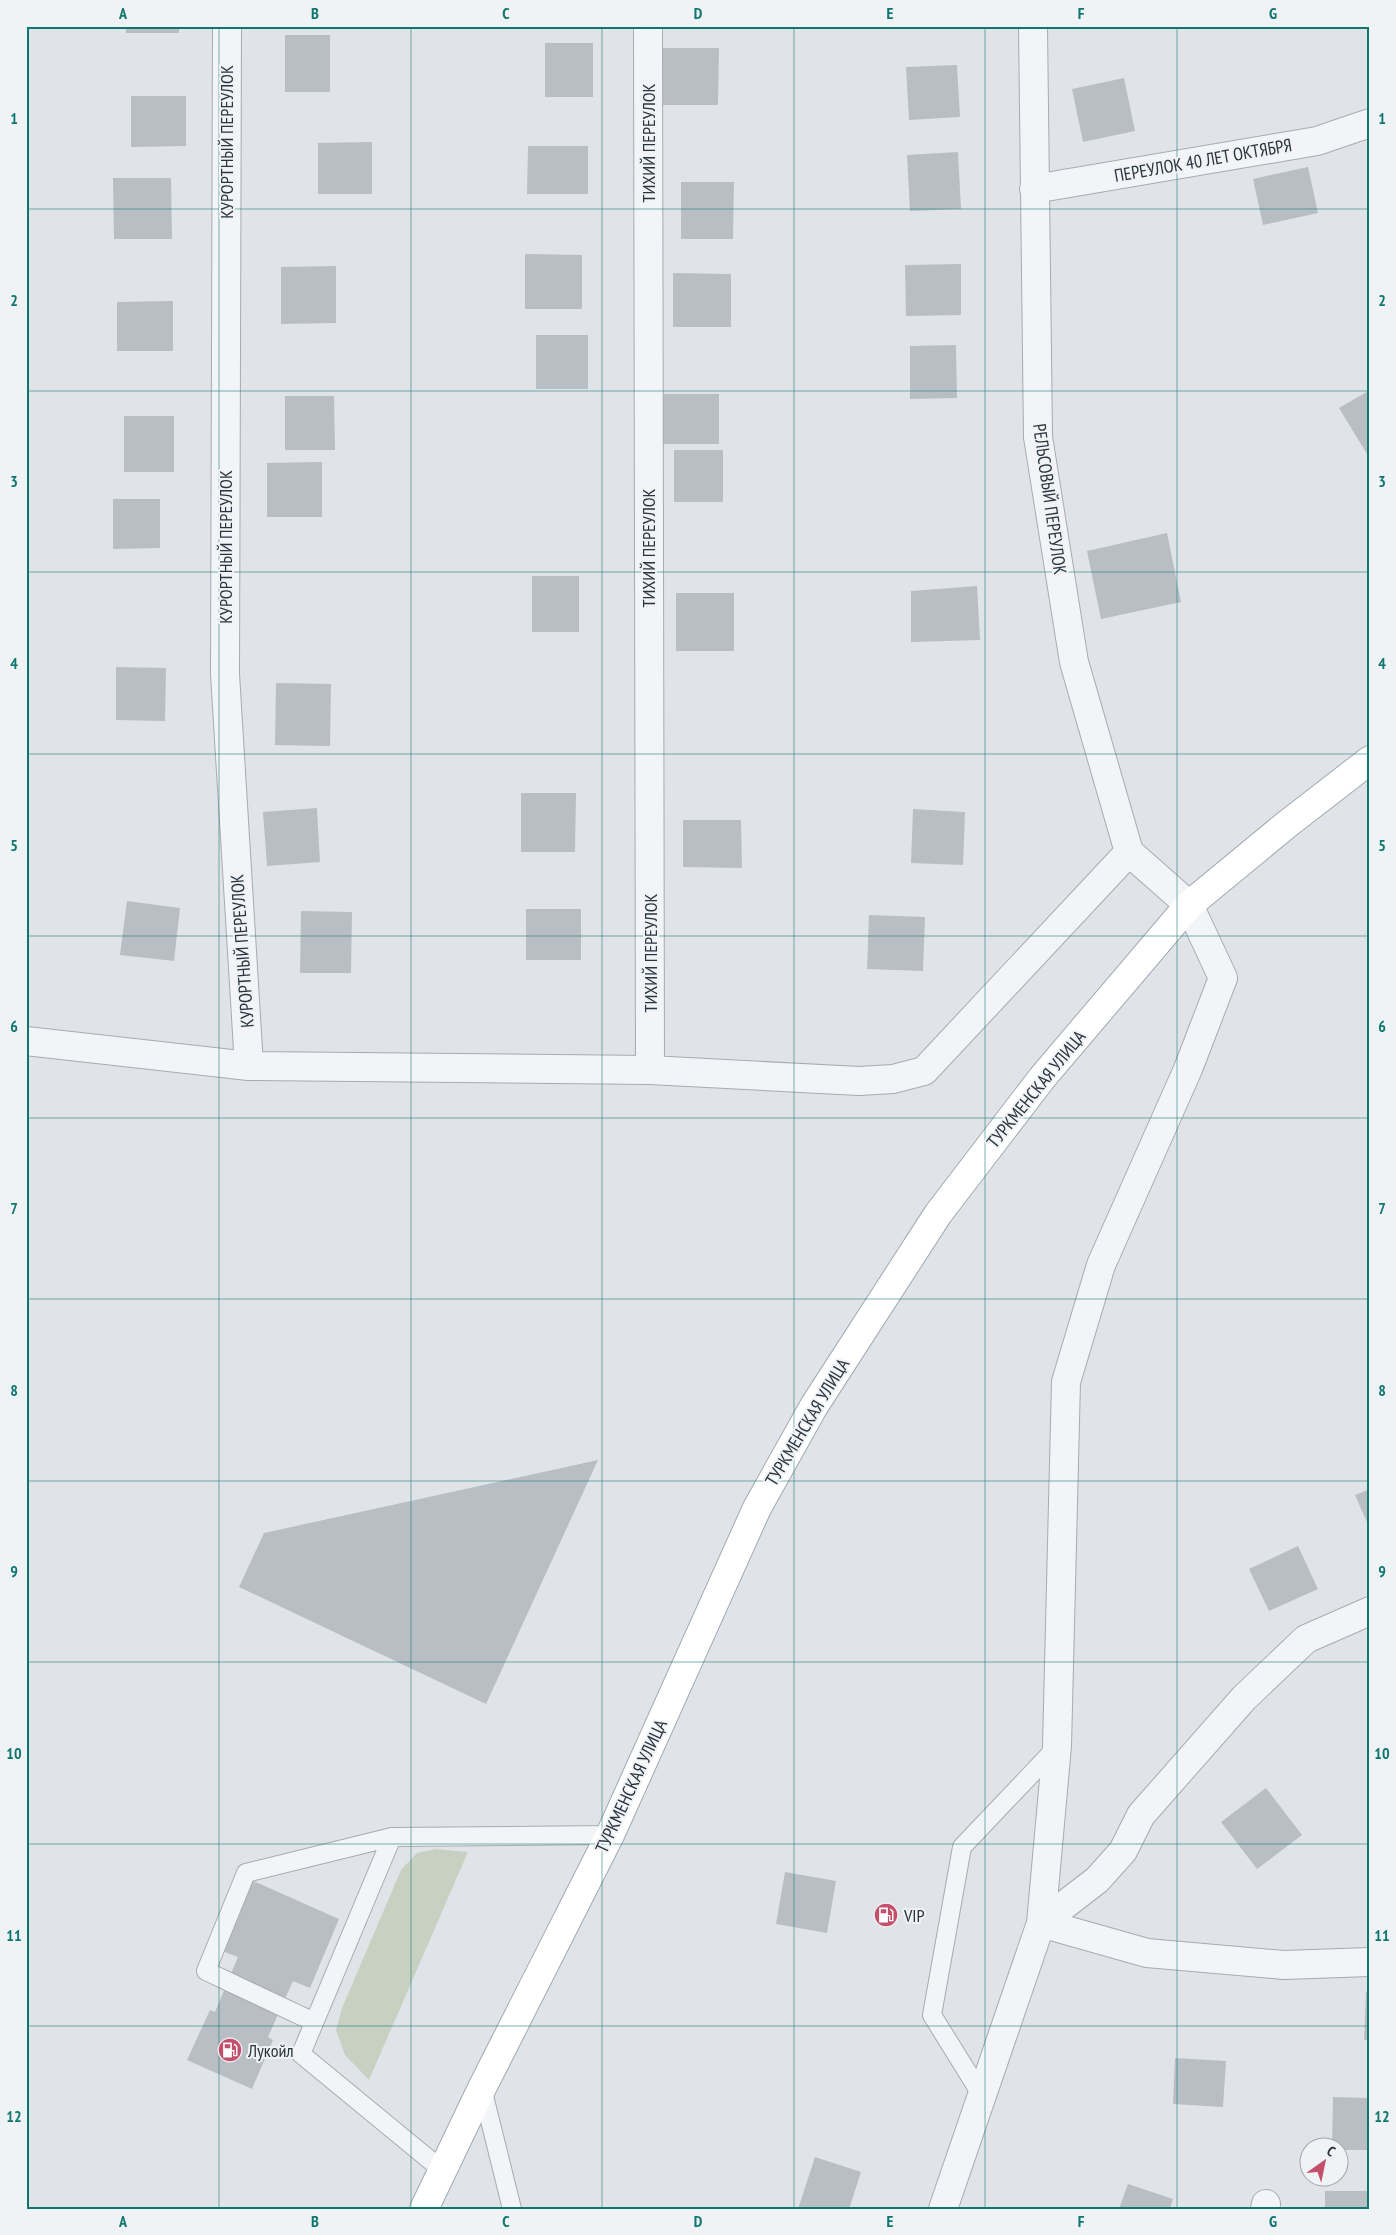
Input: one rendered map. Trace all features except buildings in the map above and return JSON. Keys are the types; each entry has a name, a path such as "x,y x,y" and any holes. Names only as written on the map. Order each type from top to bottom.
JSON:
{"main road":[{"name":"ТУРКМЕНСКАЯ УЛИЦА","path":"424,2209 482,2088 610,1835 757,1508 814,1406 938,1214 1042,1078 1190,905 1286,825 1370,760"}],"street":[{"name":"КУРОРТНЫЙ ПЕРЕУЛОК","path":"227,26 225,674 249,1066"},
{"name":"ТИХИЙ ПЕРЕУЛОК","path":"648,26 650,1070"},
{"name":"РЕЛЬСОВЫЙ ПЕРЕУЛОК","path":"1033,26 1038,437 1074,662 1129,852"},
{"name":"ПЕРЕУЛОК 40 ЛЕТ ОКТЯБРЯ","path":"1034,189 1317,141 1370,123"},
{"path":"26,1041 249,1066 650,1070 859,1081 893,1080 924,1071 1129,852 1190,905 1223,978 1188,1069 1101,1264 1066,1382 1057,1746 1041,1923 943,2209"},
{"path":"1041,1923 1097,1880 1123,1851 1141,1815 1244,1698 1306,1639 1370,1611"},
{"path":"1041,1923 1147,1953 1284,1965 1370,1962"}],"lane":[{"path":"981,2094 932,2015 962,1847 1057,1746"},
{"path":"314,2022 206,1971 246,1873 392,1837 610,1835"},
{"path":"392,1837 300,2054 442,2170"},
{"path":"482,2088 512,2209"}],"green space":[{"path":"436,1849 468,1852 369,2080 345,2055 336,2030 342,2008 401,1870 417,1853"}],"place":[{"name":"VIP","path":"886,1915"},
{"name":"Лукойл","path":"230,2050"}]}
